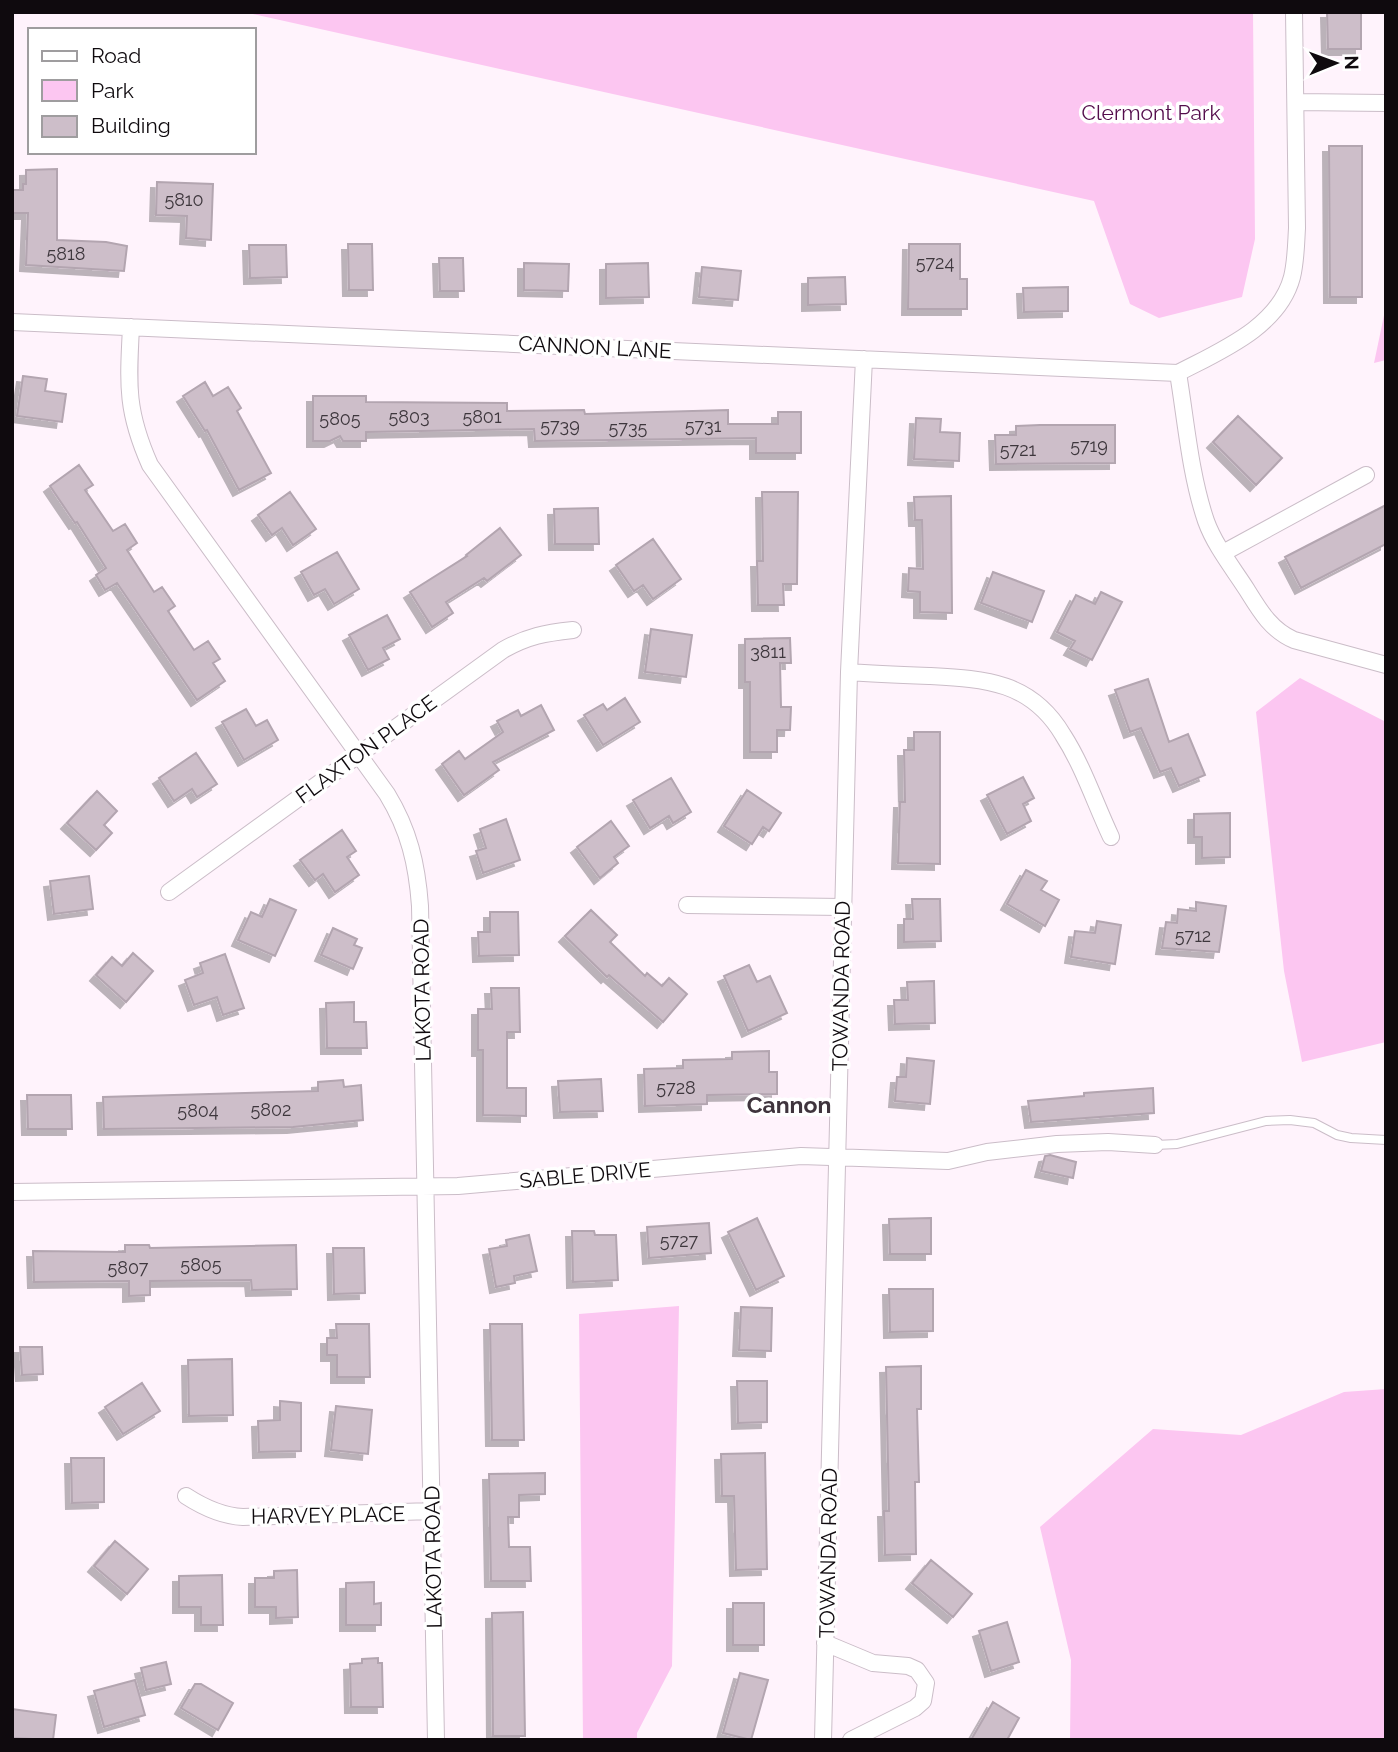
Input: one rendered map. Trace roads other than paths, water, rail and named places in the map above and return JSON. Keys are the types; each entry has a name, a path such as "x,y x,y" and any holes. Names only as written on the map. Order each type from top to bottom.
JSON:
{"street":[{"path":"1294,12 1296,253 1292,278 1286,292 1269,316 1244,336 1178,373 1207,522 1223,553 1263,616 1283,635 1386,665"},
{"path":"1296,102 1386,103"},
{"name":"CANNON LANE","path":"12,322 1178,373"},
{"name":"LAKOTA ROAD","path":"131,327 130,401 137,436 150,466 400,815 414,853 421,906 436,1740"},
{"name":"TOWANDA ROAD","path":"823,1740 849,672 864,359"},
{"path":"1223,553 1366,475"},
{"name":"FLAXTON PLACE","path":"169,892 503,650 540,633 573,630"},
{"path":"849,672 994,681 1028,698 1047,713 1064,736 1111,837"},
{"path":"687,905 843,907"},
{"name":"SABLE DRIVE","path":"12,1192 426,1186 539,1180 801,1156 948,1161 987,1152 1057,1144 1108,1142 1155,1145"},
{"name":"HARVEY PLACE","path":"186,1496 202,1507 243,1517 432,1511"},
{"path":"825,1643 873,1663 908,1666 917,1670 926,1683 923,1701 915,1709 852,1740"}],"lane":[{"path":"1155,1145 1177,1144 1266,1121 1290,1120 1314,1123 1337,1135 1351,1138 1386,1140"}],"district":[{"name":"Cannon","path":"789,1104"}],"park label":[{"name":"Clermont Park","path":"1151,112"}]}
